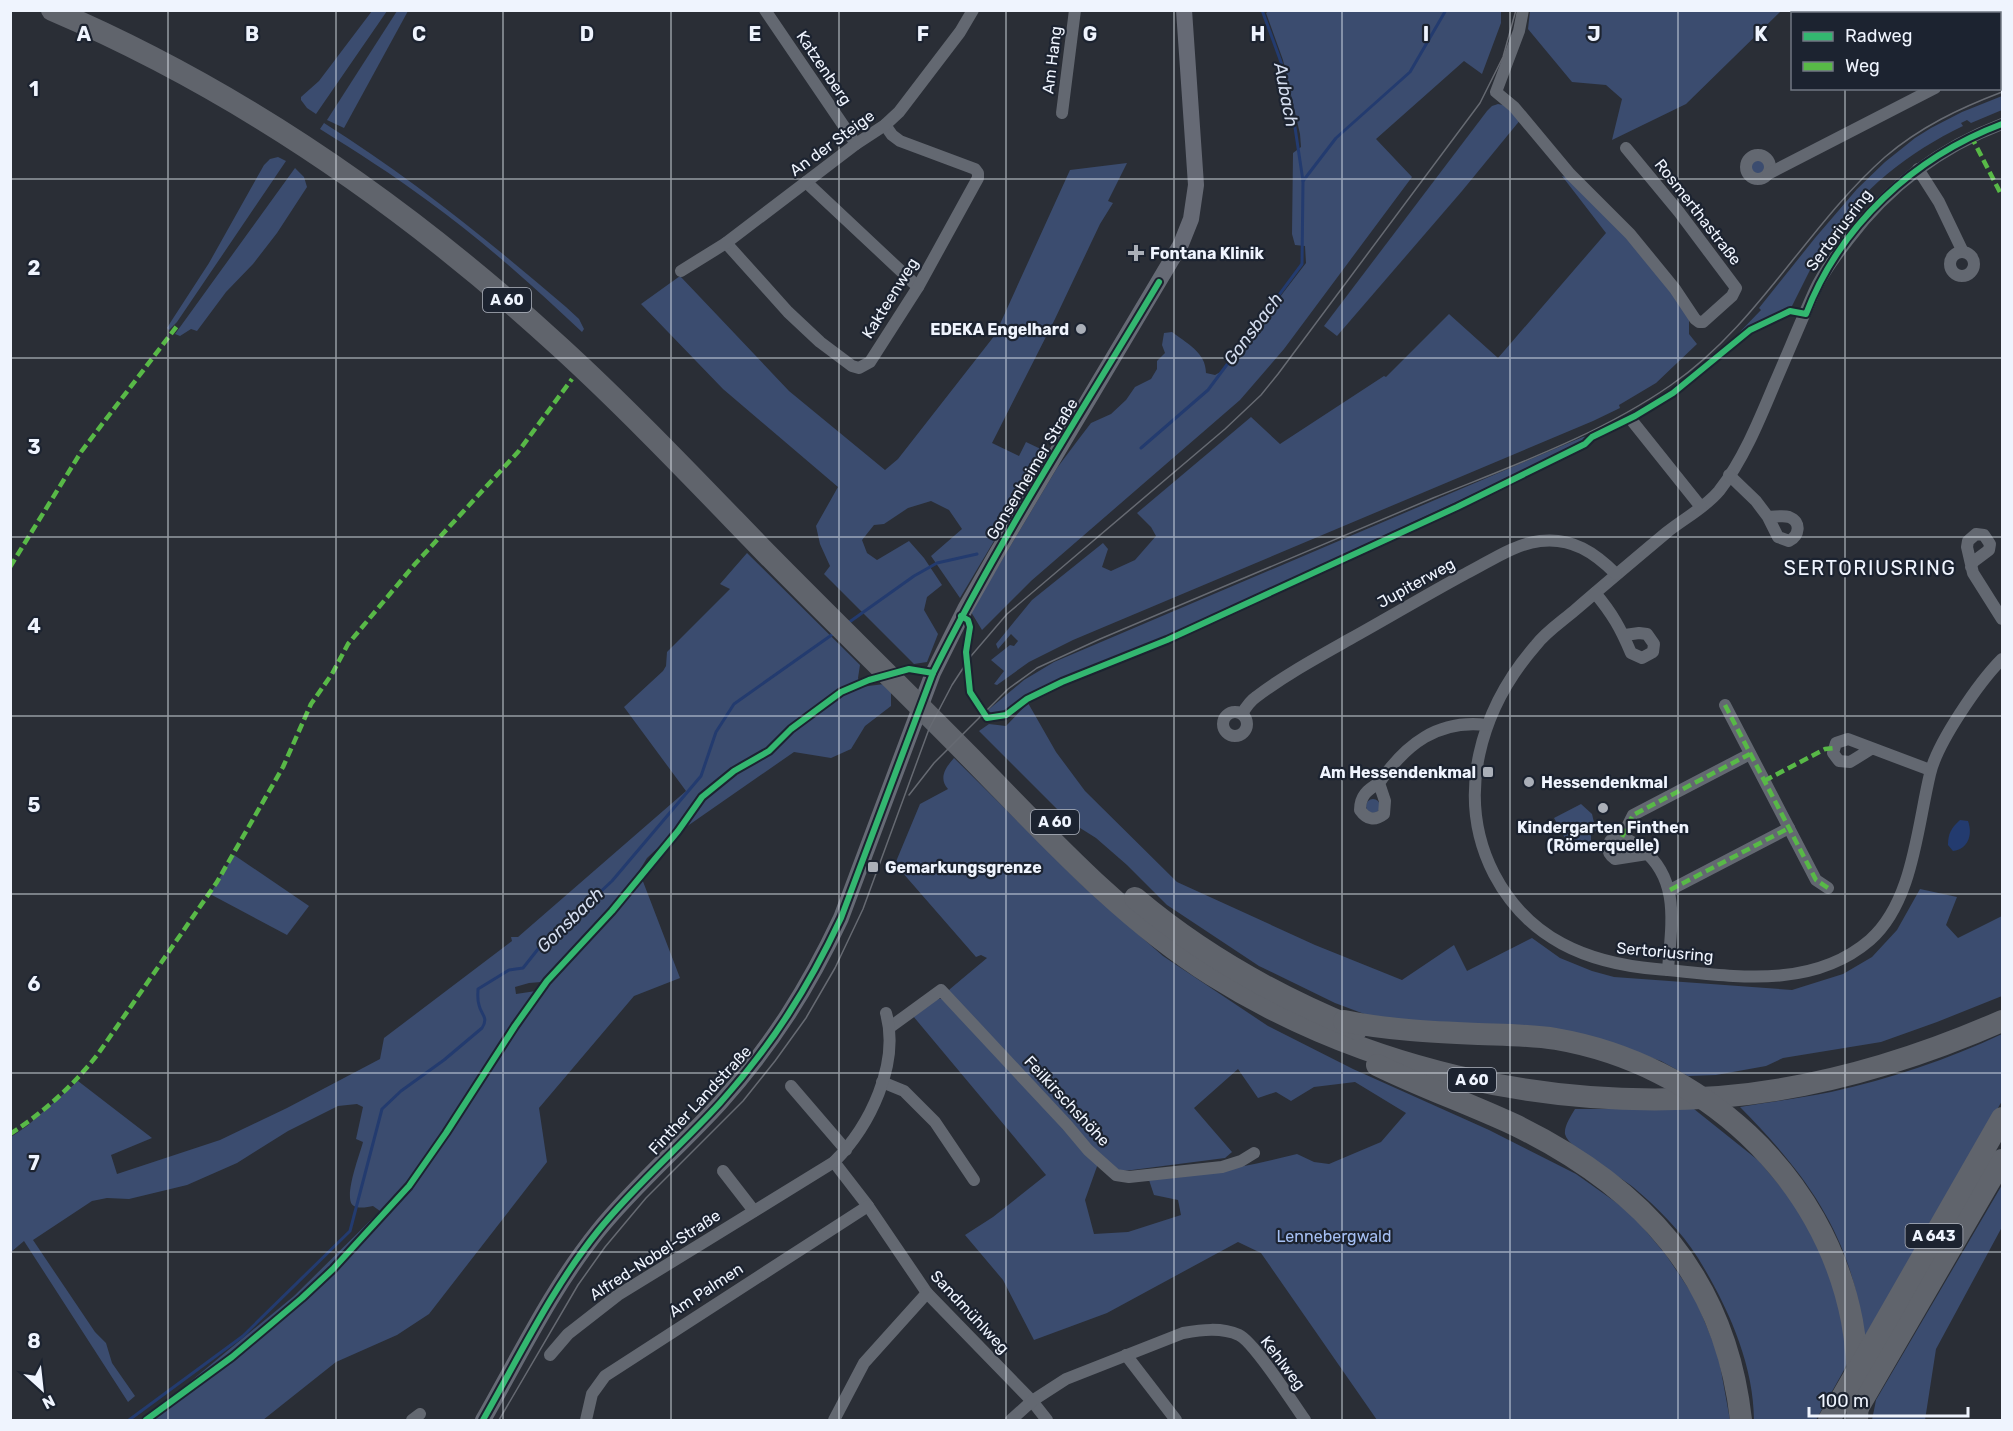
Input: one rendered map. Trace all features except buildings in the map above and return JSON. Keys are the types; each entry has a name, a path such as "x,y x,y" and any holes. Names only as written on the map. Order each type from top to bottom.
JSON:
{"highway":[{"name":"A 60","path":"52,10 98,30 235,105 358,183 430,236 498,291 563,349 804,580 975,751 1094,861 1147,908 1263,984 1331,1018 1399,1045 1508,1073 1565,1081 1624,1085 1700,1084 1773,1075 1846,1060 1933,1034 2002,1006"},
{"name":"A 60","path":"90,10 214,75 297,124 365,170 437,224 507,280 573,339 675,438 804,580"},
{"name":"A 60","path":"975,751 1084,871 1143,924 1208,973 1256,1001 1305,1025 1374,1052 1418,1066 1508,1087 1600,1098 1721,1097 1792,1087 1863,1071 1934,1049 2002,1022"},
{"path":"1331,1018 1379,1027 1555,1039 1623,1056 1683,1084 1710,1102 1744,1130 1782,1170 1818,1226 1832,1256 1843,1287 1853,1331 1858,1387 1857,1420"},
{"path":"1305,1025 1385,1069 1476,1108 1546,1142 1598,1174 1645,1212 1683,1259 1712,1309 1731,1363 1741,1420"},
{"name":"A 643","path":"1851,1420 1866,1355 2002,1118"},
{"name":"A 643","path":"1829,1420 1859,1386 2002,1160"}],"main road":[{"name":"Gonsenheimer Straße","path":"933,673 965,609 997,553 1171,264 1188,229 1196,185 1184,10"},
{"name":"Finther Landstraße","path":"483,1420 570,1269 596,1233 630,1194 742,1077 797,1002 841,918 933,673"}],"street":[{"name":"Katzenberg","path":"765,10 856,144"},
{"name":"Am Hang","path":"1062,113 1075,10"},
{"name":"Rosmerthastraße","path":"1523,10 1519,30 1496,92 1514,107 1570,174 1612,214 1669,282 1695,319 1703,322 1732,296 1736,288 1679,212 1626,148"},
{"name":"An der Steige","path":"681,271 726,243 856,144 885,125 899,112 960,32 969,12"},
{"path":"1768,174 1931,90"},
{"name":"Sertoriusring","path":"2002,124 1971,136 1943,152 1892,189 1868,214 1829,265 1816,288 1760,418 1717,494 1616,574 1538,641 1516,669 1486,725 1476,775 1475,811 1486,857 1508,897 1519,911 1542,931 1573,951 1612,964 1668,970 1761,976 1800,974 1820,969 1840,960 1873,938 1887,921 1906,881 1930,770 1958,717 2002,659"},
{"name":"Kakteenweg","path":"726,243 788,312 820,342 852,366 864,366 870,362 918,287 975,186 978,173 975,169 900,141 885,125"},
{"path":"1918,169 1939,202 1963,252"},
{"path":"806,182 918,287"},
{"path":"1633,422 1701,507"},
{"path":"1729,475 1756,501 1768,517"},
{"name":"Jupiterweg","path":"1242,714 1256,697 1302,667 1449,583 1528,543 1545,540 1577,545 1595,554 1616,574"},
{"path":"1971,567 1984,593 2002,620"},
{"path":"1595,592 1625,635"},
{"path":"1725,705 1816,880 1828,888"},
{"path":"1378,783 1407,750 1432,733 1454,725 1468,723 1486,725"},
{"path":"1871,749 1930,770"},
{"path":"1622,837 1634,815 1750,754"},
{"path":"1670,890 1789,828"},
{"path":"1647,854 1615,859 1608,852 1608,847 1613,838 1622,837 1647,854 1656,864 1670,890 1668,970"},
{"name":"Feilkirschshöhe","path":"889,1028 941,990 1088,1150 1116,1175 1129,1177 1222,1167 1241,1161 1254,1153"},
{"name":"Alfred-Nobel-Straße","path":"550,1355 568,1334 618,1295 834,1162 846,1150 868,1117 882,1082 890,1043 886,1013"},
{"path":"882,1082 904,1091 935,1122 974,1180"},
{"path":"792,1086 846,1150"},
{"name":"Sandmühlweg","path":"834,1162 868,1206 927,1293 1032,1401 1047,1420"},
{"path":"723,1171 754,1211"},
{"name":"Am Palmen","path":"586,1420 592,1394 605,1376 868,1206"},
{"path":"834,1420 864,1363 927,1293"},
{"name":"Kehlweg","path":"1011,1420 1032,1401 1066,1379 1183,1334 1200,1330 1220,1330 1240,1336 1261,1358 1305,1420"},
{"path":"1126,1355 1176,1420"}],"green space":[{"path":"1270,10 1501,11 1501,23 1482,74 1464,61 1376,139 1412,177 1284,349 1240,400 1031,581 982,630 971,612 1057,468 1091,423 1111,414 1126,400 1135,387 1151,379 1157,369 1157,361 1165,353 1162,345 1164,333 1172,332 1189,344 1203,359 1206,373 1215,375 1224,370 1306,263 1305,246 1295,245 1292,234 1293,153 1301,147 1300,134 1283,60 1266,13"},
{"path":"1530,10 1781,11 1686,104 1612,140 1622,99 1606,85 1572,82 1528,29"},
{"path":"372,11 387,11 316,114 307,108 301,97 319,81"},
{"path":"397,11 408,11 344,128 327,120"},
{"path":"2002,96 2002,110 1971,123 1967,120 1961,123 1963,126 1905,160 1870,189 1841,223 1829,242 1823,244 1792,306 1787,311 1753,326 1734,338 1761,310 1759,308 1857,189 1885,162 1931,128 1962,112"},
{"path":"1498,104 1503,105 1521,119 1337,336 1324,326 1487,111"},
{"path":"324,123 387,165 478,234 579,319 584,329 582,332 468,231 415,191 320,129"},
{"path":"278,157 286,161 177,322 169,330 167,328 209,263 264,165 270,159"},
{"path":"1755,160 1761,160 1765,167 1761,174 1755,174 1751,170 1751,164"},
{"path":"1127,163 1108,201 1113,203 1100,224 992,443 1019,456 1026,442 1047,452 960,598 931,556 962,529 949,510 931,501 908,508 884,524 874,525 862,540 867,553 877,560 909,541 924,558 942,585 927,597 924,610 938,634 927,662 914,664 824,574 830,566 820,544 816,526 838,487 723,389 641,304 680,276 789,391 885,470 898,459 995,335 1070,170"},
{"path":"295,168 304,177 307,187 277,233 253,264 226,292 197,331 191,329 180,336 175,334"},
{"path":"1562,176 1570,178 1614,220 1689,315 1689,334 1697,344 1656,383 1619,405 1620,408 1593,421 1073,640 1029,662 997,685 994,684 1004,671 991,660 1018,641 1011,634 998,649 996,644 1032,600 1103,543 1108,549 1102,567 1111,571 1135,560 1156,536 1151,527 1137,513 1251,417 1280,444 1384,376 1386,377 1449,314 1498,358 1606,233"},
{"path":"1590,436 1585,442 1230,607 1062,679 1024,697 1005,711 992,714 988,710 1024,680 1054,662"},
{"path":"747,553 860,665 858,678 861,687 884,684 891,692 891,706 865,726 851,749 831,758 794,752 663,843 647,858 639,871 680,978 634,996 539,1108 547,1162 429,1314 397,1335 336,1362 263,1420 139,1420 157,1409 294,1296 380,1211 373,1206 356,1207 351,1202 351,1186 363,1142 356,1139 363,1107 357,1104 338,1106 288,1131 237,1163 187,1185 129,1199 107,1198 92,1201 33,1240 95,1332 106,1343 112,1363 135,1396 128,1402 24,1241 11,1252 11,1137 27,1126 78,1081 152,1138 111,1155 117,1174 220,1140 380,1059 384,1038 512,941 511,937 518,937 686,791 624,707 663,671 666,666 667,652 730,589 720,584","holes":["541,982 536,991 516,994 515,987"]},
{"path":"1028,703 1056,752 1085,791 1177,882 1315,945 1402,980 1454,945 1467,971 1532,938 1560,958 1614,977 1792,990 1843,974 1872,957 1897,930 1920,889 1957,897 1946,925 1958,938 2002,916 2002,996 1881,1042 1783,1058 1766,1066 1716,1075 1688,1076 1661,1061 1622,1048 1367,1015 1335,1003 1259,966 1167,905 1096,838 1069,821 979,731 989,724 1006,726"},
{"name":"Lennebergwald","path":"954,758 1082,885 1163,956 1268,1026 1353,1069 1489,1130 1576,1174 1631,1213 1666,1255 1695,1298 1718,1354 1730,1420 1377,1420 1261,1253 1238,1242 1107,1313 1034,1340 1003,1280 965,1235 993,1217 1046,1175 913,1016 935,1000 943,998 950,989 987,958 981,955 976,957 895,864 920,804 948,789 943,777","holes":["1238,1069 1258,1098 1276,1092 1291,1101 1314,1087 1355,1082 1406,1113 1381,1142 1329,1164 1314,1162 1297,1154 1224,1170 1149,1180 1154,1195 1178,1200 1181,1215 1128,1232 1094,1234 1085,1200 1100,1158 1120,1171 1225,1158 1232,1152 1194,1108"]},
{"path":"1373,799 1378,801 1380,806 1378,811 1373,813 1368,811 1366,806 1368,801"},
{"path":"1581,804 1592,814 1596,831 1591,833 1591,841 1572,851 1554,818"},
{"path":"234,855 309,906 287,935 210,894"},
{"path":"2002,1034 2002,1101 1864,1338 1847,1261 1824,1212 1795,1168 1740,1107 1831,1092 1897,1075"},
{"path":"1575,1109 1694,1109 1759,1161 1795,1204 1820,1250 1834,1288 1850,1355 1816,1420 1754,1420 1753,1399 1744,1357 1728,1315 1709,1276 1684,1238 1660,1211 1633,1187 1584,1154 1568,1140 1565,1134 1566,1128"},
{"path":"2002,1185 2002,1227 1936,1349 1925,1420 1872,1420 1876,1400"}],"shaded area":[{"path":"1960,820 1968,821 1969,836 1966,844 1953,851 1948,845 1949,838 1952,829"}],"waterway":[{"name":"Gonsbach","path":"1141,448 1208,390 1302,264 1303,181 1293,114 1281,62 1262,10"},
{"path":"1303,181 1336,138 1410,72 1446,10"},
{"name":"Gonsbach","path":"848,623 914,576 937,563 977,554"},
{"name":"Gonsbach","path":"129,1420 243,1336 350,1231 382,1109 401,1091 444,1060 482,1028 485,1019 478,1003 478,989 509,970 523,968 550,934 581,910 612,881 701,776 716,732 734,704 833,634"}],"tram line":[{"path":"499,1420 578,1285 605,1247 646,1198 743,1101 806,1018 835,968 863,909 929,729 952,685 971,656 1007,614 1225,429 1261,395 1480,103 1503,57 1516,10"},
{"path":"909,795 934,763 1008,689 1037,668 1100,639 1555,448 1615,419 1671,385 1702,361 1730,334 1831,213 1885,157 1912,136 1941,119 2002,92"}],"marked path":[{"path":"1971,136 2002,196"},
{"path":"10,567 81,452 177,326"},
{"path":"10,1134 57,1098 98,1054 217,882 283,767 311,704 332,674 348,644 415,564 518,452 572,379"},
{"path":"1725,705 1816,880 1828,888"},
{"path":"1764,781 1825,749 1834,748"},
{"path":"1622,837 1633,815 1750,754"},
{"path":"1670,890 1789,828"}],"cycle path":[{"path":"961,616 968,620 970,627 966,652 970,692 987,718 1006,715 1027,699 1062,682 1167,640 1457,507 1585,444 1592,437 1635,416 1673,393 1750,330 1790,311 1806,314 1839,251 1860,223 1884,198 1910,175 1939,155 2002,124"},
{"path":"483,1420 537,1323 581,1253 627,1198 739,1081 788,1015 802,992 841,918 933,673 1014,524 1159,282"},
{"path":"146,1420 232,1357 302,1298 333,1269 409,1186 547,981 612,911 678,831 702,797 734,771 769,751 791,729 841,692 869,680 909,669 933,673"}],"place":[{"name":"Fontana Klinik","path":"1136,253"},
{"name":"EDEKA Engelhard","path":"1081,329"},
{"name":"Am Hessendenkmal","path":"1488,772"},
{"name":"Hessendenkmal","path":"1529,782"},
{"name":"Kindergarten Finthen (Römerquelle)","path":"1603,808"},
{"name":"Gemarkungsgrenze","path":"873,867"}],"district":[{"name":"SERTORIUSRING","path":"1870,568"}],"water label":[{"name":"Aubach","path":"1286,95"}]}
